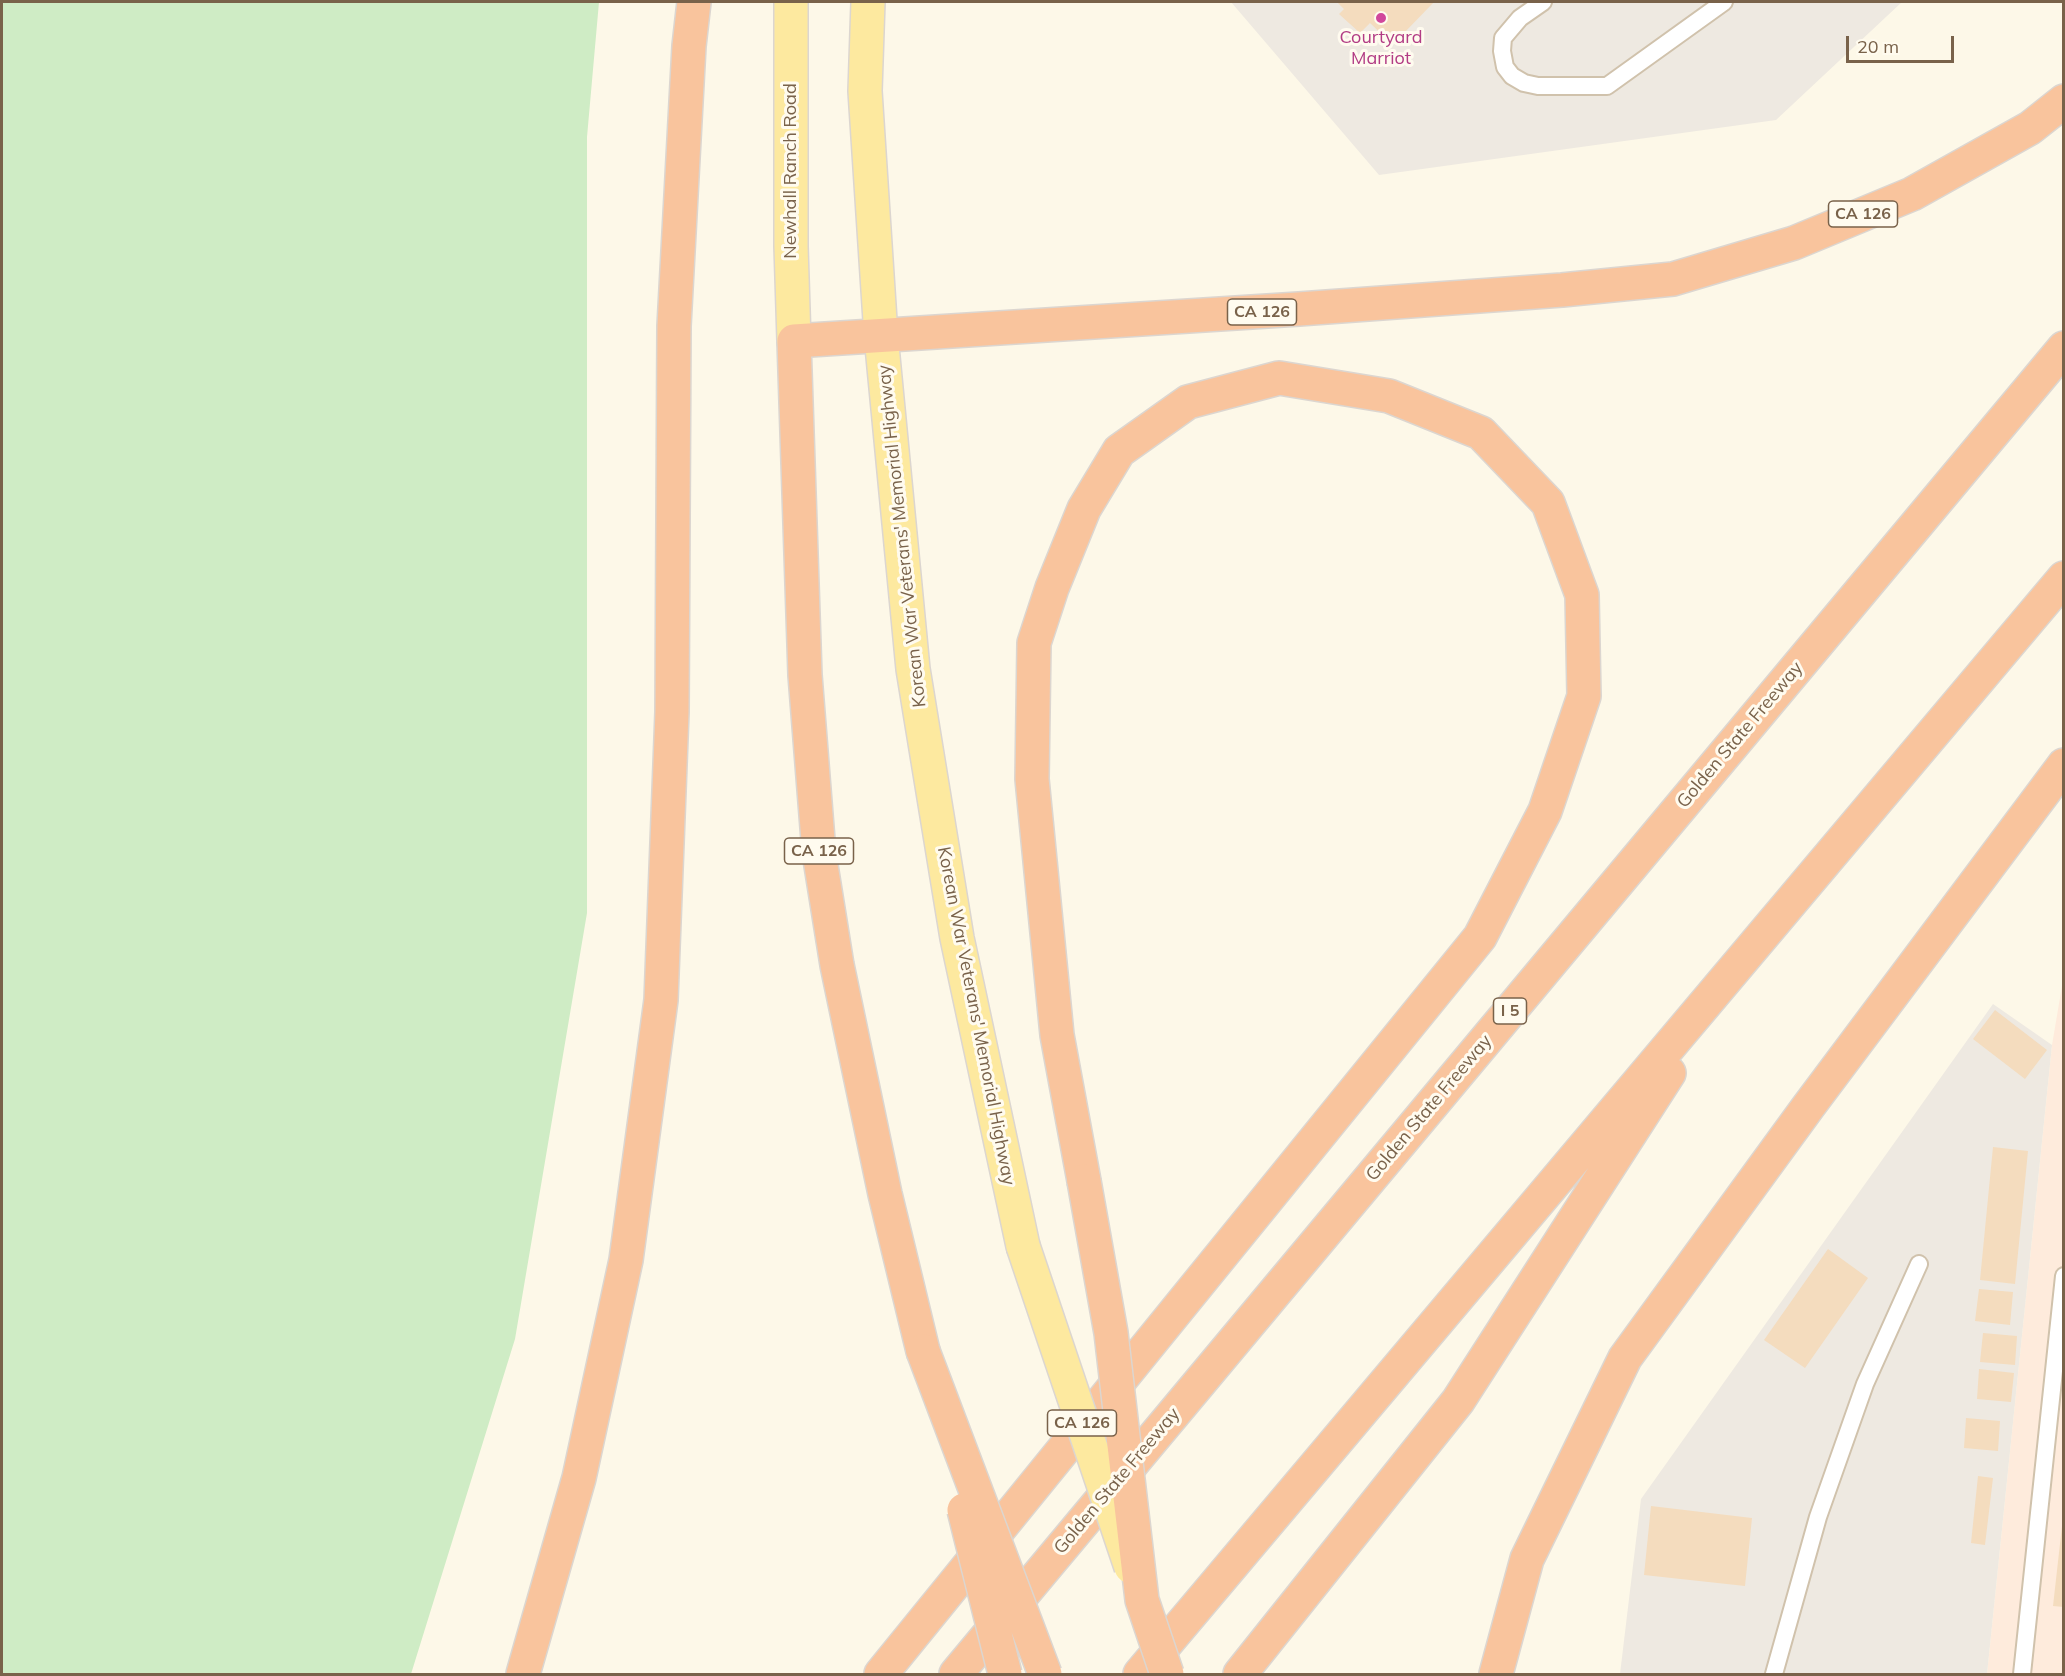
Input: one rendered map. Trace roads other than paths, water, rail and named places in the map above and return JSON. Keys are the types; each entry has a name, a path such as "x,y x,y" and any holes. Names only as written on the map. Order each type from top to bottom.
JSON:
{"highway":[{"path":"523,1674 579,1478 626,1260 661,1000 672,712 674,326 689,45 694,2"},
{"name":"CA 126","path":"1045,1674 923,1351 885,1194 839,977 819,853 805,675 794,341 1299,309 1562,290 1673,279 1794,243 1912,194 2030,128 2064,101"},
{"name":"Golden State Freeway","path":"956,1674 2064,348"},
{"path":"881,1674 1480,937 1545,811 1584,696 1582,595 1548,503 1481,433 1389,396 1278,378 1188,402 1119,450 1084,508 1052,588 1034,643 1032,779 1057,1035 1111,1333 1142,1600"},
{"path":"1140,1674 2064,578"},
{"path":"1496,1674 1527,1559 1625,1358 1808,1107 2064,765"},
{"path":"1240,1674 1458,1401 1743,958"},
{"path":"923,1351 1005,1674"},
{"name":"Korean War Veterans' Memorial Highway","path":"1142,1600 1167,1674"}],"main road":[{"name":"Newhall Ranch Road","path":"791,2 790,246 794,341"},
{"path":"868,2 865,92 881,336"},
{"name":"Korean War Veterans' Memorial Highway","path":"881,336 915,681 957,938 1023,1246 1142,1600"}],"lane":[{"path":"1543,2 1520,18 1503,38 1502,51 1505,67 1512,76 1524,83 1538,86 1606,86 1724,2"},
{"path":"1774,1674 1818,1517 1861,1395 1919,1264"},
{"path":"2022,1674 2064,1276"}],"place":[{"name":"Courtyard Marriot","path":"1381,18"}]}
